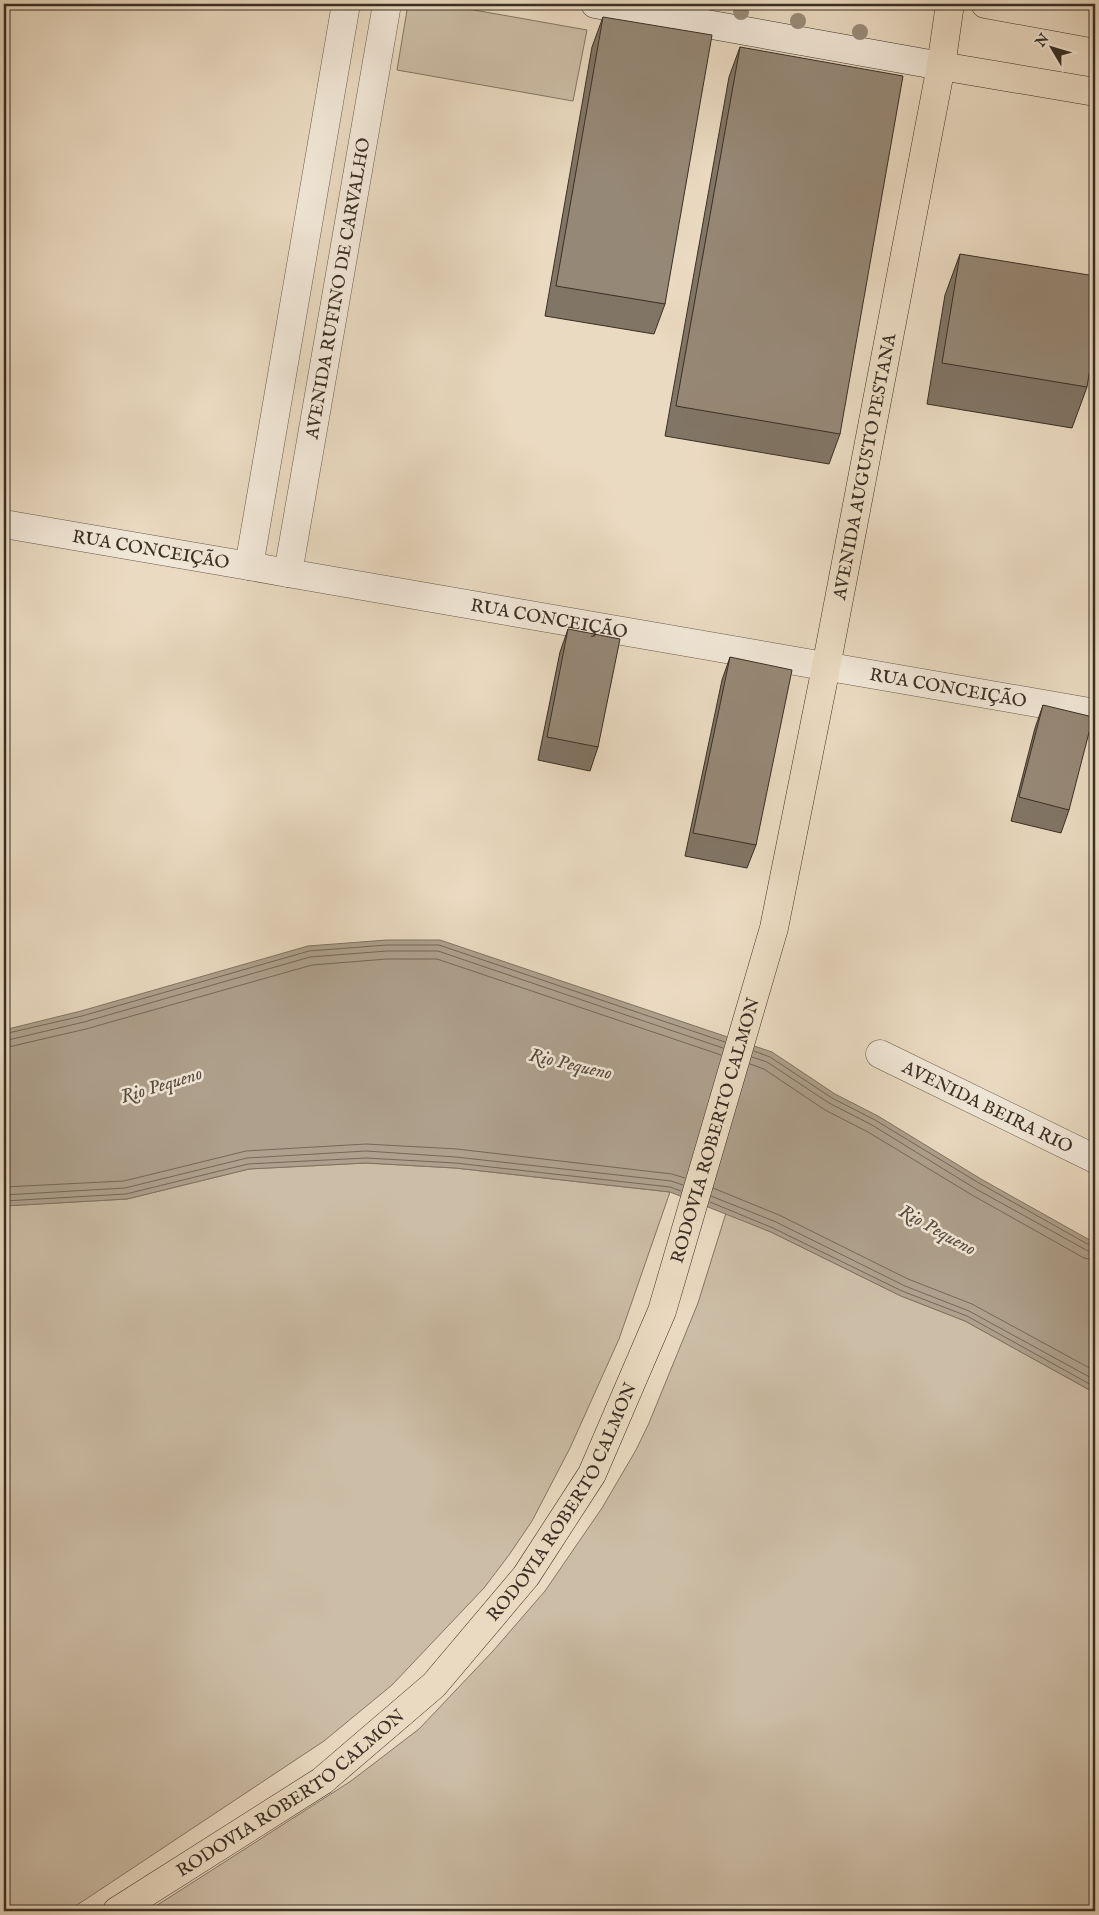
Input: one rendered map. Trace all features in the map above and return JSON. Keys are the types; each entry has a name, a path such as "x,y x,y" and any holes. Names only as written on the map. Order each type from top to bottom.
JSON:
{"main road":[{"name":"AVENIDA AUGUSTO PESTANA","path":"774,928 941,66 950,4"},
{"path":"985,4 1095,24"},
{"path":"941,66 1095,92"},
{"name":"RODOVIA ROBERTO CALMON","path":"116,1911 322,1781 434,1685 526,1576 592,1474 662,1311 774,928"}],"street":[{"path":"249,566 346,4"},
{"name":"AVENIDA RUFINO DE CARVALHO","path":"288,573 387,4"},
{"path":"595,4 941,66"},
{"name":"RUA CONCEIÇÃO","path":"4,524 1095,713"},
{"name":"AVENIDA BEIRA RIO","path":"880,1054 1095,1158"}],"shaded area":[{"path":"408,4 440,4 587,30 573,101 397,70"},
{"path":"366,1163 455,1168 670,1192 619,1339 570,1448 532,1521 484,1588 392,1685 324,1741 68,1911 4,1911 4,1206 127,1199 249,1169"},
{"path":"726,1213 771,1232 901,1296 965,1321 1095,1393 1095,1911 148,1911 351,1781 419,1729 493,1651 545,1591 602,1508 636,1450 649,1423 698,1303"}],"water":[{"name":"Rio Pequeno","path":"387,940 440,940 772,1052 835,1094 878,1116 981,1179 1095,1243 1095,1393 965,1321 901,1296 771,1232 670,1192 455,1168 366,1163 249,1169 127,1199 4,1206 4,1030 81,1011 308,946"}],"building":[{"path":"603,17 712,35 665,304 556,286"},
{"path":"740,47 903,76 840,434 676,406"},
{"path":"960,254 1095,276 1095,338 1087,387 942,363"},
{"path":"568,629 620,639 598,747 547,737"},
{"path":"730,657 792,670 756,845 693,833"},
{"path":"1043,705 1093,717 1069,810 1019,797"}]}
